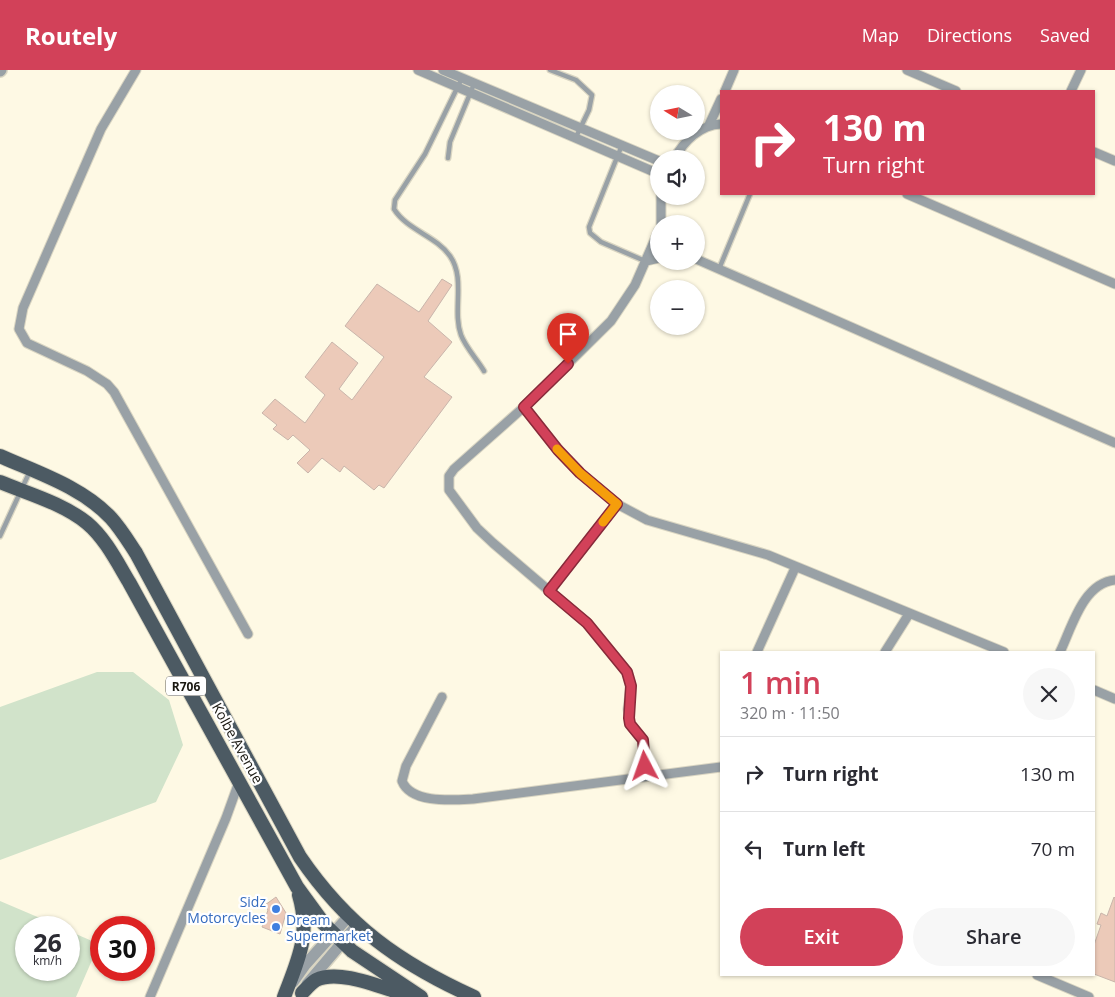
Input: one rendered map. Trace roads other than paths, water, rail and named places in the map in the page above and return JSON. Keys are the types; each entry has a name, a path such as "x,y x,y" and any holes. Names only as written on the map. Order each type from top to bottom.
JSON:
{"main road":[{"name":"Kolbe Avenue","path":"0,456 74,490 95,504 122,532 136,553 300,857 321,886 353,920 404,961 474,997"},
{"name":"Kolbe Avenue","path":"0,482 73,513 88,524 102,540 129,582 297,887 337,938 383,974 422,997"},
{"path":"284,997 298,960 305,934 305,918 297,887"},
{"path":"300,995 316,980 335,976 416,997"}],"street":[{"path":"136,70 101,129 22,308 19,330 27,343 87,371 107,384 114,392 248,634"},
{"path":"418,70 461,83 474,84 582,127 650,157"},
{"path":"443,70 470,92 650,170"},
{"path":"728,89 734,70"},
{"path":"907,70 954,90"},
{"path":"1071,90 1080,70"},
{"path":"680,150 685,143 709,125 720,101"},
{"path":"709,125 720,124"},
{"path":"1095,152 1115,161"},
{"path":"909,195 1115,284"},
{"path":"650,252 634,285 611,321 524,407 454,469 448,483 449,490 478,528 510,560 587,623 627,672 631,686 628,709 630,724 643,740 644,761 651,776"},
{"path":"646,262 650,261"},
{"path":"705,264 1115,443"},
{"path":"524,407 558,450 580,473 617,504 647,520 768,555 795,568 1002,651"},
{"path":"549,591 617,504"},
{"path":"757,651 795,568"},
{"path":"1060,651 1089,593 1097,585 1115,580"},
{"path":"886,651 909,614"},
{"path":"1095,690 1115,699"},
{"path":"442,697 402,775 403,785 422,797 431,800 473,799 720,766"},
{"path":"150,997 226,818 239,782"},
{"path":"284,997 305,965 337,938 353,920"},
{"path":"300,995 337,938"},
{"path":"1039,976 1089,997"}],"lane":[{"path":"550,70 576,80 592,95 592,102 576,137"},
{"path":"461,83 425,154 395,200 394,209 405,221 442,247 450,256 459,289 461,334 484,371"},
{"path":"448,158 450,142 474,84"},
{"path":"622,145 589,227 590,233 601,242 646,262"},
{"path":"718,270 750,195"},
{"path":"0,536 22,491 30,469"}],"place":[{"name":"Sidz Motorcycles","path":"276,909"},
{"name":"Dream Supermarket","path":"276,927"}]}
